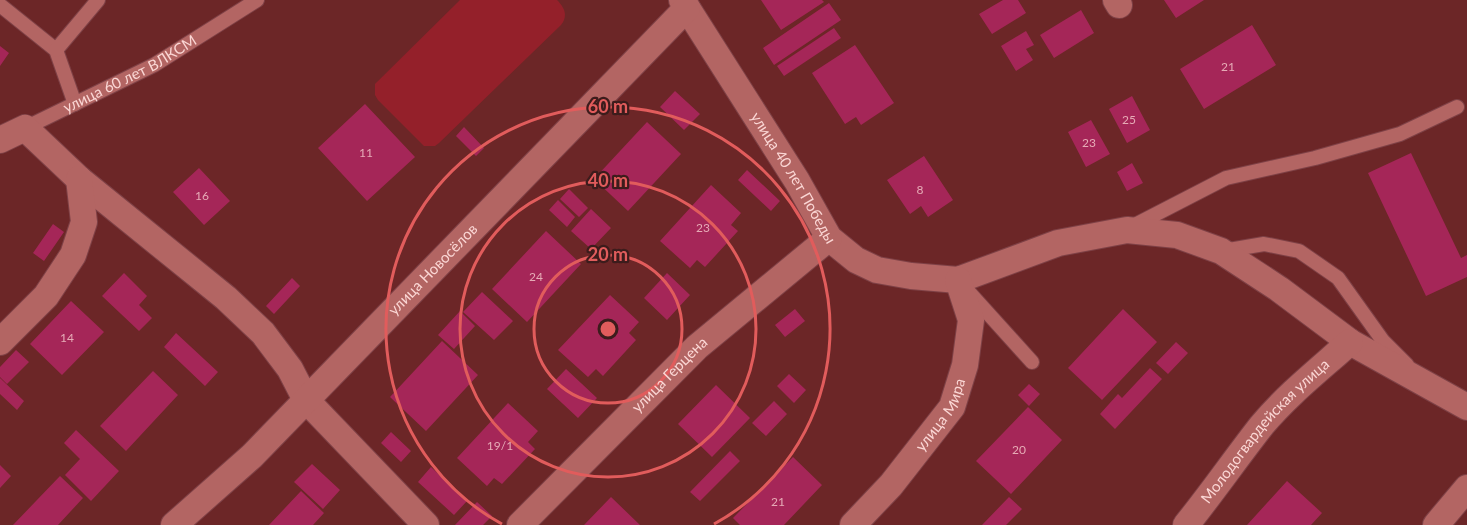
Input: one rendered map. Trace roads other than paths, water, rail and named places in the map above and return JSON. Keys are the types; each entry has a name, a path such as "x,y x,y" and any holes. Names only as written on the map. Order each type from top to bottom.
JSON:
{"street":[{"name":"улица 40 лет Победы","path":"685,4 797,181 829,238 856,260 877,270 958,280"},
{"name":"улица Новосёлов","path":"174,525 252,456 685,4"},
{"path":"25,128 80,179 226,298 263,333 290,369 306,400 426,525"},
{"name":"улица 60 лет ВЛКСМ","path":"0,140 25,128"},
{"path":"0,342 46,296 73,255 84,222 80,179"},
{"path":"958,280 1058,243 1127,230 1177,235 1221,251 1350,342 1467,407"},
{"name":"улица Герцена","path":"520,525 697,347 829,238"},
{"name":"улица Мира","path":"853,525 891,485 952,407 965,365 970,321 958,280"},
{"name":"Молодогвардейская улица","path":"1186,525 1276,410 1350,342"},
{"path":"1436,525 1467,488"}],"lane":[{"path":"11,15 15,0"},
{"path":"56,50 98,0"},
{"name":"улица 60 лет ВЛКСМ","path":"25,128 154,64 257,0"},
{"path":"0,5 56,50 75,104"},
{"path":"1127,230 1226,178 1315,158 1400,134 1457,107"},
{"path":"1221,251 1264,244 1299,251 1338,278 1383,341 1427,385"},
{"path":"958,280 1032,362"}]}
